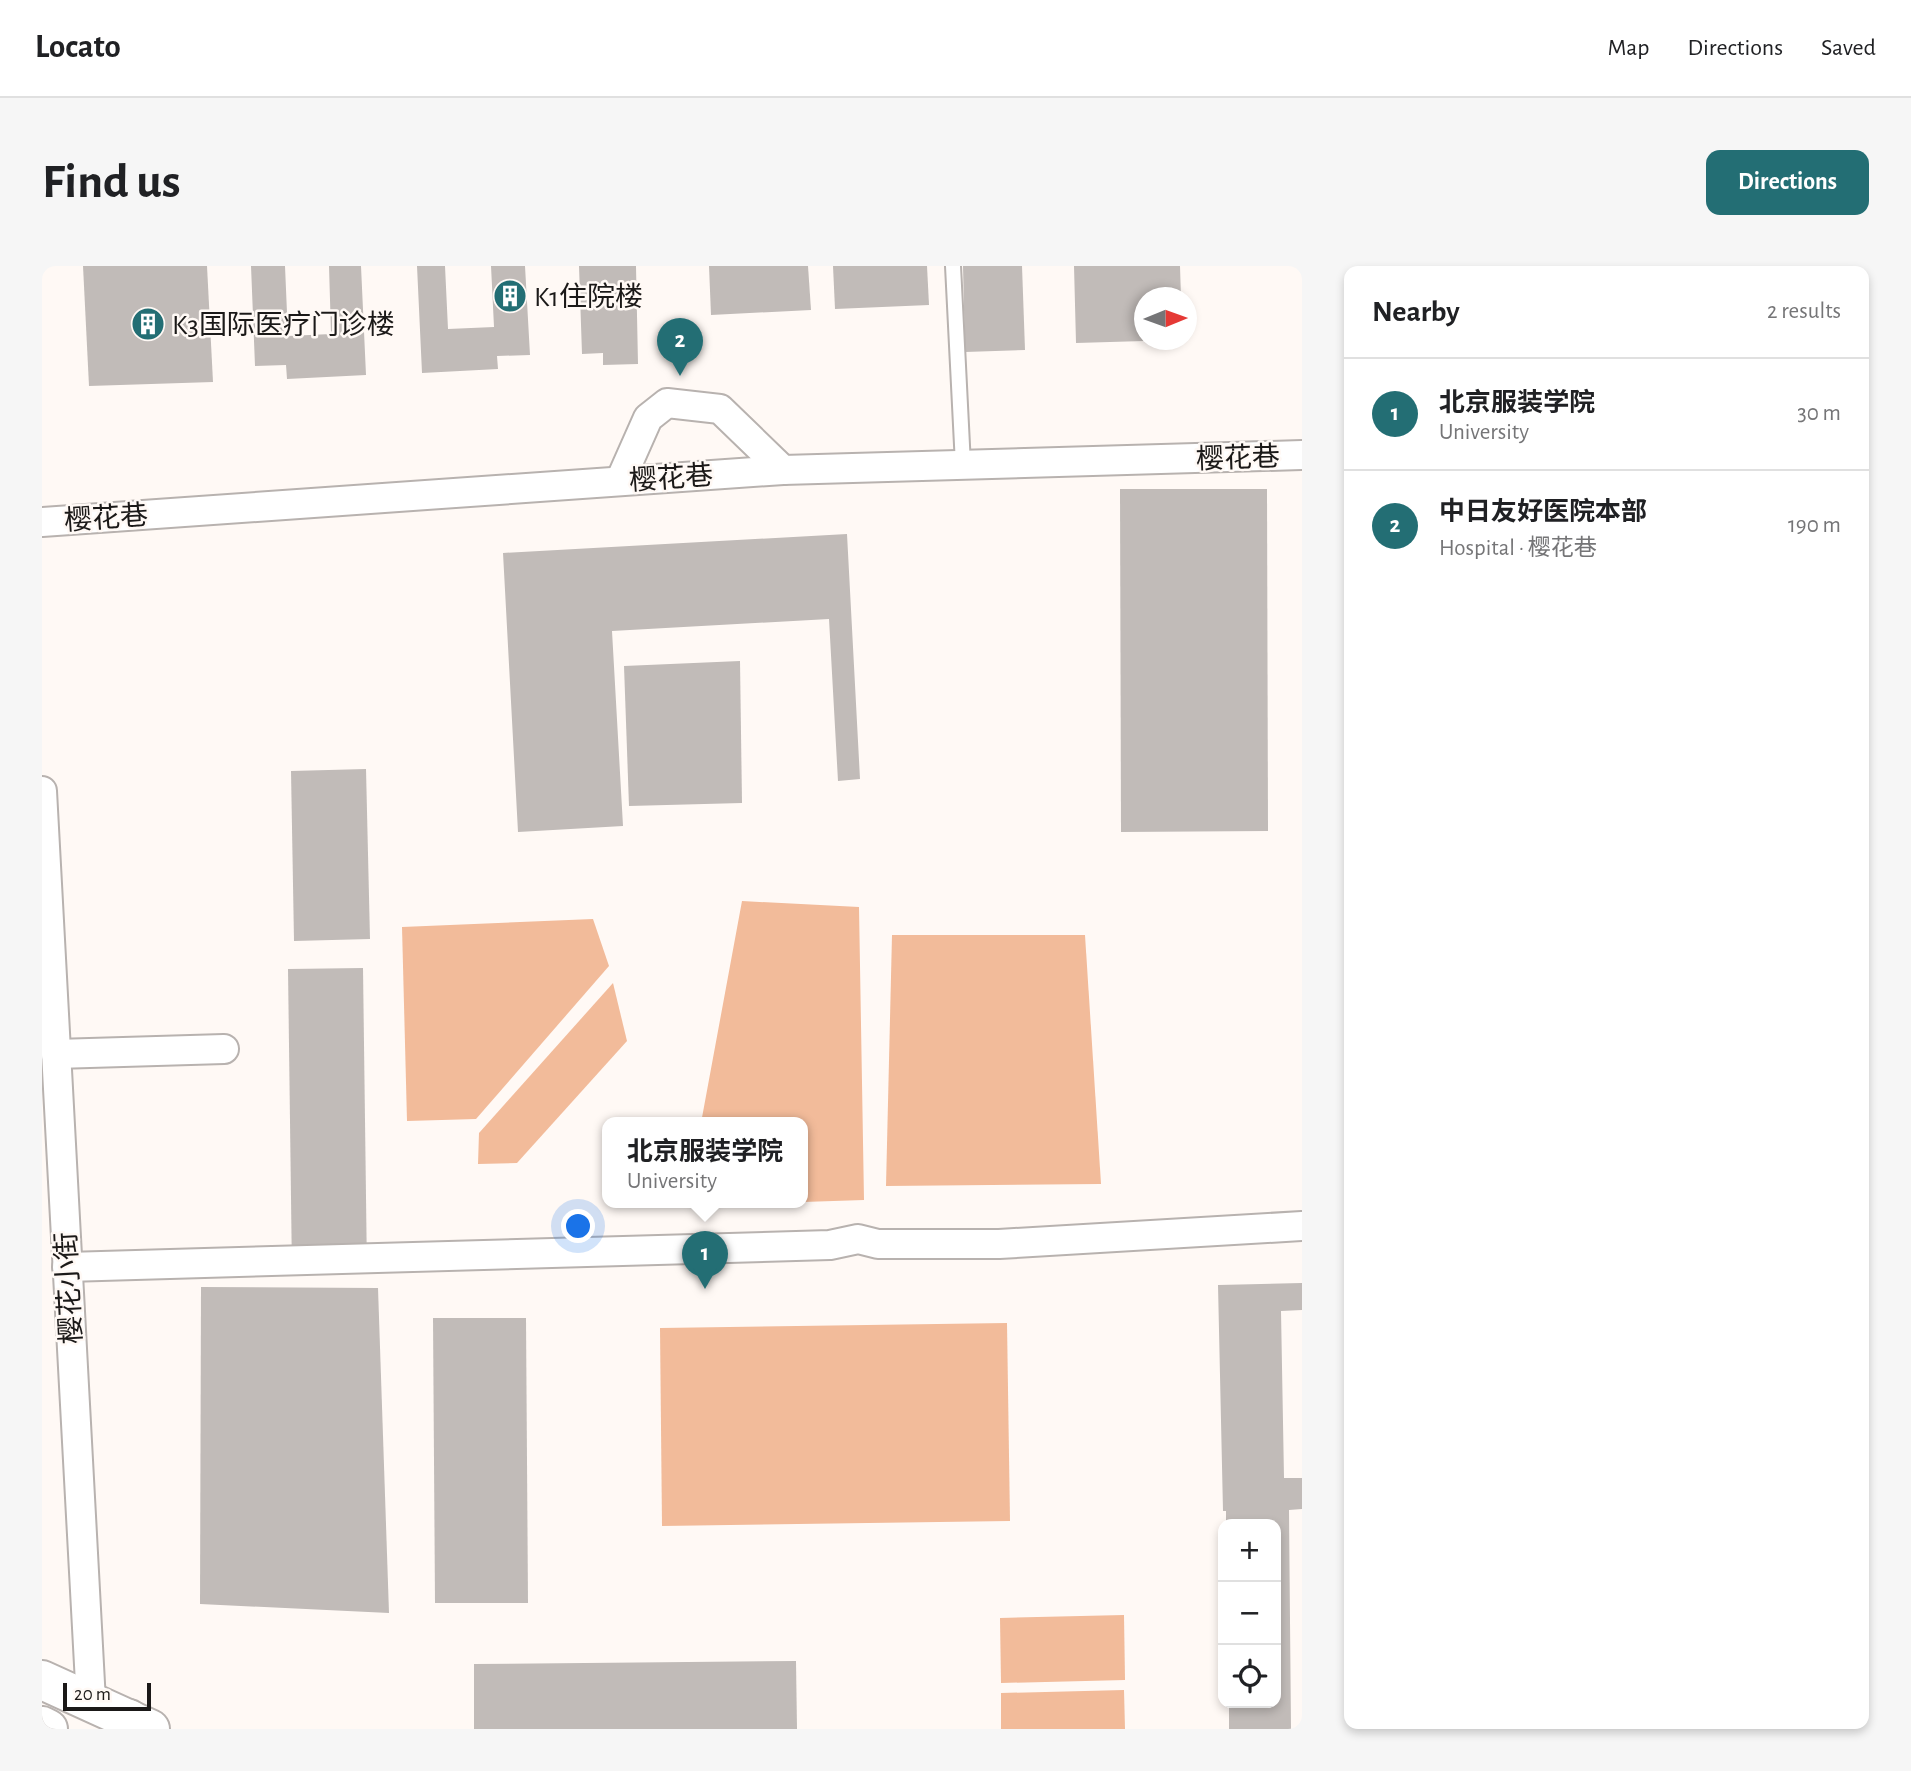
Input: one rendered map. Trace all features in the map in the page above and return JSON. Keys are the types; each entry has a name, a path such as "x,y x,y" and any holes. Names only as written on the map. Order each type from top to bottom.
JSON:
{"main road":[{"path":"42,1680 141,1726"},
{"path":"42,1726 48,1729"}],"street":[{"path":"620,481 648,418 667,403 719,409 783,470"},
{"name":"樱花巷","path":"42,522 783,470 1302,455"},
{"name":"樱花小街","path":"42,791 91,1702"},
{"path":"56,1054 224,1049"},
{"path":"67,1267 830,1245 858,1239 878,1244 999,1244 1302,1226"}],"lane":[{"path":"953,266 963,465"}],"shaded area":[{"path":"742,901 859,907 864,1200 808,1202 808,1117 702,1117"},
{"path":"593,919 609,966 476,1119 407,1121 402,927"},
{"path":"892,935 1085,935 1101,1184 886,1186"},
{"path":"613,983 627,1041 517,1163 478,1164 479,1133"},
{"path":"1007,1323 1010,1521 662,1526 660,1328"},
{"path":"1124,1615 1125,1680 1001,1683 1000,1618"},
{"path":"1124,1690 1125,1729 1001,1729 1001,1693"}],"building":[{"name":"K3国际医疗门诊楼","path":"83,266 207,266 213,382 89,386"},
{"path":"251,266 285,266 288,336 331,334 329,266 361,266 366,375 287,379 286,365 255,366"},
{"name":"K1住院楼","path":"417,266 445,266 448,329 494,327 491,266 525,266 530,355 497,356 498,369 422,373"},
{"path":"579,266 636,266 638,364 603,365 603,353 582,354"},
{"path":"709,266 808,266 811,310 711,315"},
{"path":"833,266 927,266 929,305 835,309"},
{"path":"963,266 1022,266 1025,350 965,352"},
{"path":"1074,266 1180,266 1181,287 1134,287 1134,341 1076,343"},
{"path":"1120,489 1267,489 1268,831 1121,832"},
{"path":"847,534 860,779 838,781 829,619 612,631 623,826 518,832 503,553"},
{"path":"740,661 742,803 629,806 624,666"},
{"path":"366,769 370,939 294,941 291,771"},
{"path":"363,968 367,1272 292,1273 288,969"},
{"path":"1302,1283 1302,1310 1281,1311 1284,1478 1302,1478 1302,1509 1289,1510 1291,1729 1229,1729 1229,1708 1281,1708 1281,1519 1226,1519 1226,1511 1223,1511 1218,1285"},
{"path":"201,1287 378,1288 389,1613 200,1604"},
{"path":"433,1318 526,1318 528,1603 435,1603"},
{"path":"796,1661 797,1729 474,1729 474,1664"}],"place":[{"name":"K1住院楼","path":"510,296"},
{"name":"K3国际医疗门诊楼","path":"148,324"},
{"name":"中日友好医院本部","path":"680,376"},
{"name":"北京服装学院","path":"705,1289"}]}
